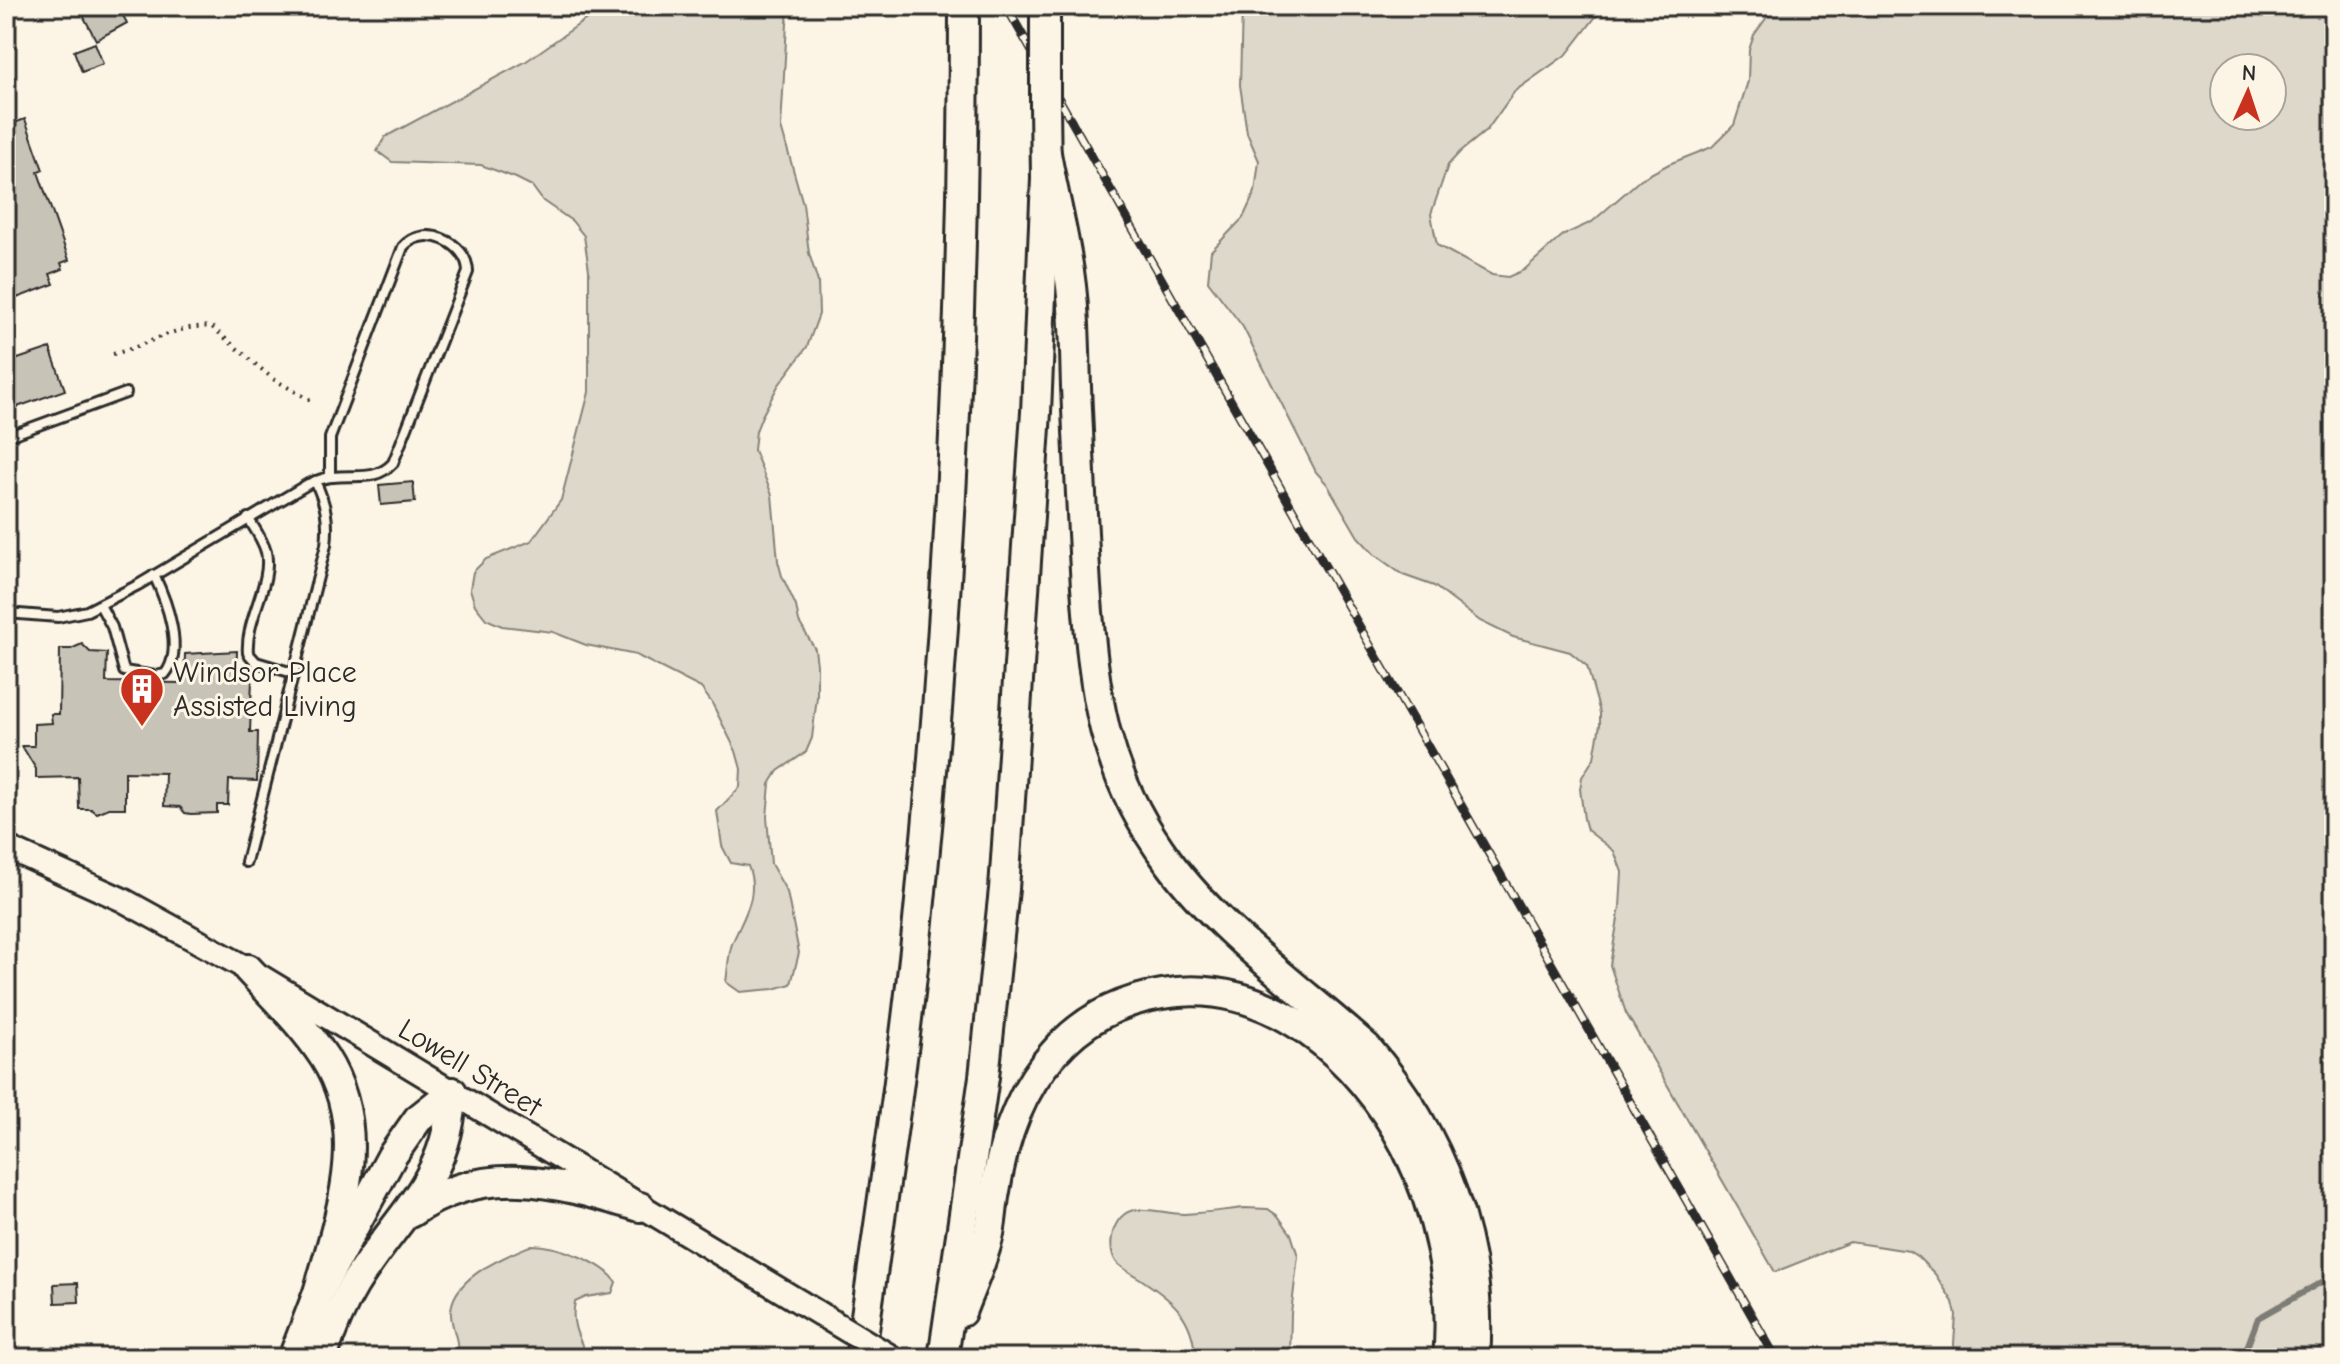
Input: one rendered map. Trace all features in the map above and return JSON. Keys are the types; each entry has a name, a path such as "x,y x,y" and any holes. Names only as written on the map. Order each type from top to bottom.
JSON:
{"highway":[{"path":"860,1358 899,1085 921,892 938,681 951,498 960,285 964,6"},
{"path":"944,1358 984,1077 1004,889 1036,412 1046,153 1045,9"},
{"path":"1046,153 1072,295 1090,650 1097,701 1111,751 1140,818 1168,862 1188,886 1257,953 1367,1048 1421,1123 1449,1182 1468,1245 1476,1318 1475,1358"},
{"path":"248,969 305,1031 323,1056 339,1089 350,1136 348,1173 341,1210 318,1293 293,1358"},
{"path":"944,1358 988,1239 1007,1136 1032,1081 1064,1042 1103,1013 1145,997 1190,991 1228,994 1246,999 1295,1022 1337,1055 1382,1109 1405,1146 1436,1231 1448,1299 1448,1358"},
{"path":"318,1293 392,1156 418,1119 452,1092"},
{"path":"322,1358 345,1300 375,1253 426,1185 445,1146 452,1092"},
{"path":"401,1221 422,1206 452,1192 511,1179 573,1187 640,1207"}],"main road":[{"name":"Lowell Street","path":"6,847 123,900 248,969 893,1358"}],"lane":[{"path":"6,613 58,617 100,605 315,481 330,477 374,476 393,463 468,272 466,258 453,245 423,235 410,240 403,247 330,438 330,477"},
{"path":"6,437 126,393"},
{"path":"246,862 326,545 328,525 324,501 315,481"},
{"path":"248,518 267,558 248,637 248,653 256,662 293,673"},
{"path":"100,605 112,627 124,671 155,676 165,674 172,657 171,621 154,575"}],"path":[{"path":"113,354 171,334 212,327 273,379 312,401"}],"shaded area":[{"path":"601,6 788,6 781,127 803,204 809,253 818,282 819,314 807,347 778,386 762,416 756,431 754,450 772,495 782,576 796,606 799,622 815,649 817,697 812,738 806,752 778,771 770,784 767,817 771,864 787,892 799,953 791,984 774,989 740,992 726,982 731,948 749,906 752,887 748,866 731,863 722,846 717,811 740,787 741,769 736,751 701,688 636,655 586,645 553,632 502,626 486,619 475,605 470,589 473,572 486,559 531,541 561,500 589,392 589,270 584,236 572,221 543,201 532,186 516,178 481,165 392,162 377,151 385,137 525,62"},
{"path":"1242,6 1604,6 1567,54 1515,91 1487,130 1448,165 1431,214 1437,245 1492,275 1508,277 1524,270 1563,235 1592,222 1641,179 1712,147 1734,125 1748,81 1749,50 1754,35 1775,6 2334,6 2334,1358 1953,1358 1956,1315 1953,1302 1935,1274 1909,1251 1850,1242 1775,1272 1626,1013 1610,965 1620,907 1622,872 1614,851 1587,830 1584,819 1580,789 1582,777 1594,758 1600,725 1600,713 1587,666 1570,652 1513,637 1480,621 1434,586 1403,575 1375,555 1358,537 1327,484 1316,472 1243,327 1208,281 1211,251 1243,218 1255,192 1259,161 1247,133 1240,85"},
{"path":"1268,1209 1278,1216 1291,1234 1298,1256 1291,1314 1290,1358 1195,1358 1190,1331 1179,1310 1161,1293 1118,1264 1112,1250 1113,1232 1121,1217 1135,1210 1184,1214"},
{"path":"532,1245 578,1256 601,1268 616,1282 612,1293 575,1302 575,1324 588,1358 458,1358 451,1315 459,1290 480,1271"}],"building":[{"path":"78,6 118,6 127,23 96,40"},
{"path":"95,43 103,64 82,72 74,51"},
{"path":"25,119 43,170 38,172 69,260 61,263 63,269 50,274 54,284 6,302 6,268 12,265 6,248 6,126"},
{"path":"50,348 65,390 6,411 6,363"},
{"path":"413,482 415,502 381,505 379,485"},
{"name":"Windsor Place Assisted Living","path":"82,644 90,652 107,653 106,682 184,683 185,654 237,651 236,678 252,679 250,732 258,732 257,781 229,780 228,805 217,805 217,813 191,814 180,807 164,806 165,773 125,772 125,808 109,808 97,813 91,809 79,809 78,777 36,778 36,769 22,746 34,746 34,724 52,723 51,714 59,714 60,649 71,649"},
{"path":"78,1283 79,1302 55,1303 54,1284"}],"waterway":[{"path":"2243,1358 2258,1318 2334,1275"}],"railway":[{"path":"1006,6 1776,1358"}],"place":[{"name":"Windsor Place Assisted Living","path":"142,728"}]}
